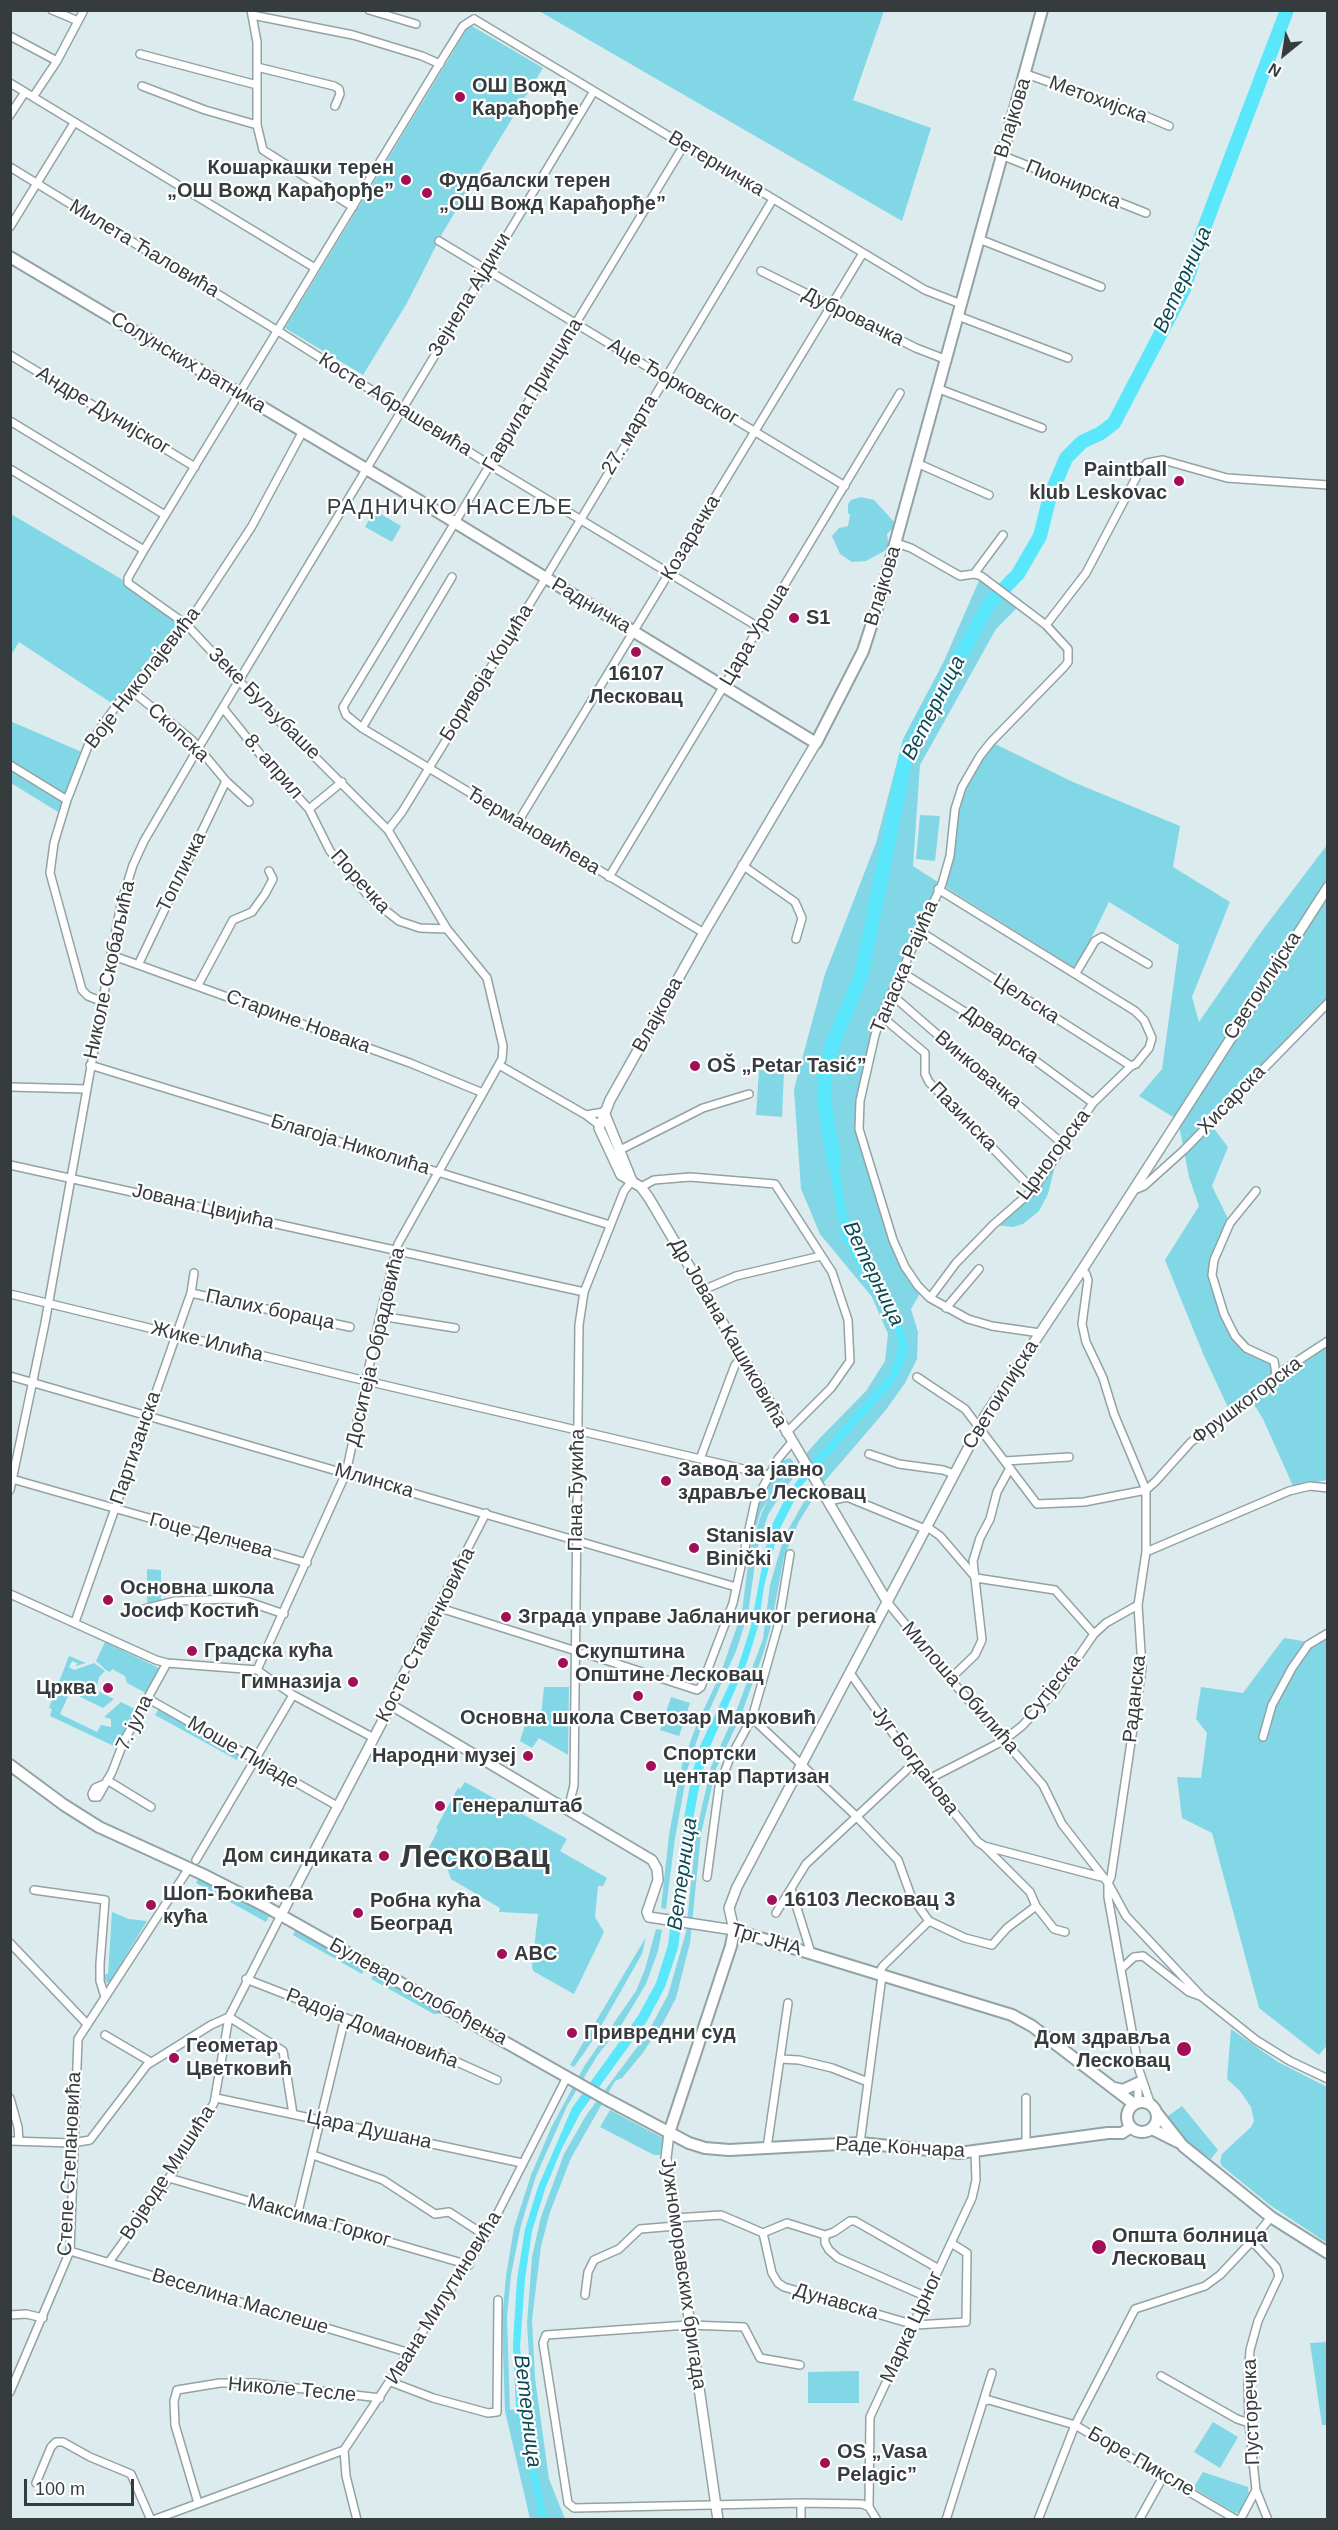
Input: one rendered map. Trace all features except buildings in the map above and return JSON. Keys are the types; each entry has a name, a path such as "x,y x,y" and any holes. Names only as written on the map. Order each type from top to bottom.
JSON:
{"main road":[{"name":"Влајкова","path":"816,742 863,651 919,464 1042,10"},
{"name":"Солунских ратника","path":"10,257 366,469"},
{"name":"Радничка","path":"366,469 816,742"},
{"name":"Булевар ослобођења","path":"10,1766 99,1827 193,1864 669,2133"},
{"name":"Трг ЈНА","path":"734,1930 811,1953"},
{"name":"Јужноморавских бригада","path":"669,2133 728,1956 734,1930"},
{"path":"811,1953 1012,2015 1032,2026 1111,2087 1136,2103 1154,2109 1183,2145 1271,2217 1328,2253"},
{"path":"1111,2087 1122,2090 1138,2083"},
{"path":"1136,2103 1127,2115 1131,2127 1142,2132 1152,2129 1157,2121 1154,2109"},
{"name":"Раде Кончара","path":"669,2133 705,2148 729,2150 860,2143 959,2153 1122,2133 1131,2127"},
{"path":"1152,2129 1183,2145"}],"street":[{"path":"52,10 78,21"},
{"path":"33,97 57,61 84,10"},
{"path":"369,10 416,24"},
{"path":"10,469 144,550 463,26 474,19 475,10"},
{"path":"353,207 263,150 257,125 257,42 251,13 362,38 422,56 440,64"},
{"name":"Ветерничка","path":"474,19 925,290 961,304"},
{"path":"10,36 57,61"},
{"path":"140,54 257,85"},
{"path":"257,67 334,86 339,89 340,94 335,106"},
{"name":"Метохијска","path":"1026,75 1066,87 1103,103 1134,111 1169,126"},
{"path":"10,83 315,268"},
{"path":"142,86 206,110 257,125"},
{"name":"Зејнела Ајдини","path":"366,469 594,91"},
{"path":"10,115 25,92"},
{"path":"10,227 74,123"},
{"name":"Гаврила Принципа","path":"344,707 684,145"},
{"name":"Пионирска","path":"1001,155 1146,213"},
{"name":"Милета Ћаловића","path":"10,167 278,330"},
{"name":"27. марта","path":"545,579 772,199"},
{"path":"979,239 1101,287"},
{"name":"Аце Ђорковског","path":"439,241 845,486"},
{"name":"Козарачка","path":"518,822 863,253"},
{"name":"Дубровачка","path":"761,271 916,348 947,360"},
{"path":"958,316 1068,358"},
{"name":"Косте Абрашевића","path":"278,330 490,465 760,628"},
{"name":"Андре Дунијског","path":"10,355 195,466"},
{"path":"939,389 1042,428"},
{"name":"Цара Уроша","path":"609,877 900,393"},
{"path":"10,421 165,515"},
{"name":"Воје Николајевића","path":"103,1002 88,996 82,990 50,873 54,843 67,800 88,746 116,706 132,691 187,625 252,526 303,431"},
{"path":"1046,625 1086,573 1138,474 1147,463 1163,460 1227,478 1328,485"},
{"path":"919,464 989,495"},
{"name":"Николе Скобаљића","path":"10,1490 48,1302 122,900 138,854 199,747 366,469"},
{"path":"896,543 911,548 960,576 978,575 1004,535"},
{"name":"Зеке Буљубаше","path":"144,550 128,578 128,583 187,625 239,681 388,830 447,929 487,978 504,1053 499,1065"},
{"name":"Танаска Рајића","path":"978,575 1046,625 1068,649 1068,662 991,742 968,776 957,799 950,856 921,932 881,1016 865,1073 859,1129 893,1240 904,1268 930,1298 979,1323 1040,1333"},
{"path":"362,728 452,577"},
{"name":"Боривоја Коцића","path":"428,768 545,579"},
{"name":"Скопска","path":"132,691 199,747 226,781 249,801"},
{"name":"Ђермановићева","path":"344,707 346,716 362,728 704,933"},
{"name":"8. април","path":"223,708 309,809 318,828"},
{"name":"Влајкова","path":"599,1125 604,1112 742,865 816,742"},
{"path":"10,765 67,800"},
{"path":"388,830 402,812 428,768"},
{"name":"Топличка","path":"139,963 226,781"},
{"path":"309,809 342,782"},
{"name":"Поречка","path":"318,828 333,855 371,899 390,916 420,928 447,929"},
{"path":"742,865 795,902 802,918 796,939"},
{"path":"198,985 233,921 252,912 265,894 273,879 269,871"},
{"name":"Светоилијска","path":"734,1930 730,1915 730,1902 979,1427 1328,888"},
{"path":"938,889 1076,973 1095,941 1102,937 1148,964"},
{"name":"Цељска","path":"921,932 1131,1066"},
{"name":"Старине Новака","path":"111,955 139,963 411,1063 483,1093"},
{"name":"Дрварска","path":"903,973 1010,1041 1093,1103"},
{"name":"Црногорска","path":"930,1298 956,1263 993,1225 1033,1190 1093,1103 1131,1066 1136,1064 1151,1043 1144,1020 1135,1011 1076,973"},
{"name":"Винковачка","path":"891,995 1064,1145"},
{"name":"Хисарска","path":"1131,1191 1144,1186 1184,1150 1328,1003"},
{"name":"Пазинска","path":"881,1016 925,1053 925,1074 928,1082 1033,1190"},
{"name":"Благоја Николића","path":"90,1065 610,1225"},
{"path":"499,1065 586,1115 599,1125 606,1146 621,1175 637,1184 690,1177 776,1184 804,1225 834,1278 848,1320 850,1361 831,1388 786,1432"},
{"name":"Доситеја Обрадовића","path":"256,1670 284,1614 346,1473 396,1250 499,1065"},
{"path":"10,1087 86,1089"},
{"path":"620,1150 703,1108 749,1094"},
{"path":"586,1115 604,1112 637,1184"},
{"name":"Јована Цвијића","path":"10,1165 584,1292"},
{"name":"Пана Ђукића","path":"568,1810 574,1785 579,1324 584,1292 625,1188 637,1184"},
{"name":"Др Јована Кашиковића","path":"637,1184 703,1290 819,1488"},
{"path":"1256,1191 1230,1223 1214,1260 1212,1275 1224,1314 1235,1336 1246,1348 1274,1360 1276,1375"},
{"path":"703,1290 736,1276 821,1256"},
{"path":"946,1308 979,1269"},
{"name":"Раданска","path":"1082,1270 1088,1280 1082,1324 1086,1342 1103,1378 1114,1414 1146,1490 1146,1552 1138,1605 1142,1668 1111,1877 1108,1883 1108,1897 1139,2070"},
{"name":"Партизанска","path":"75,1622 191,1293 194,1273"},
{"name":"Палих бораца","path":"191,1293 350,1327"},
{"name":"Жике Илића","path":"10,1294 366,1381 769,1475"},
{"path":"380,1316 455,1328"},
{"name":"Фрушкогорска","path":"1146,1490 1191,1442 1230,1414 1276,1375 1328,1341"},
{"path":"700,1458 735,1365 742,1357"},
{"name":"Млинска","path":"10,1376 736,1587"},
{"path":"917,1377 965,1410 1034,1502 1040,1505 1084,1502 1146,1490"},
{"path":"584,1653 697,1690 701,1686 736,1587 755,1502 783,1452 792,1442"},
{"path":"869,1454 899,1464 943,1470 954,1474"},
{"path":"1007,1465 1069,1456"},
{"path":"950,1679 975,1655 982,1640 973,1561 1007,1465"},
{"name":"Гоце Делчева","path":"12,1479 307,1563"},
{"path":"1146,1552 1288,1491 1310,1486 1328,1488"},
{"name":"Милоша Обилића","path":"819,1488 888,1603 950,1679 1043,1785 1062,1824 1101,1877 1108,1883"},
{"path":"829,1502 847,1497 926,1528 940,1536 973,1575 985,1580 1055,1590 1094,1634"},
{"name":"Косте Стаменковића","path":"281,1915 339,1807 401,1678 440,1608 486,1514"},
{"path":"707,1877 716,1800 721,1780 752,1718 778,1626 790,1554"},
{"path":"10,1594 167,1663 256,1670 293,1695 374,1738"},
{"path":"144,1610 175,1602 230,1599 249,1602 284,1614"},
{"name":"Сутјеска","path":"927,1780 1003,1741 1022,1726 1044,1705 1094,1634 1106,1623 1138,1605"},
{"path":"440,1608 576,1651"},
{"path":"1263,1737 1272,1705 1292,1668 1308,1645 1328,1633"},
{"name":"7. јула","path":"151,1807 106,1782 116,1764 124,1741 167,1663"},
{"name":"Југ Богданова","path":"850,1673 914,1763 969,1834 1030,1892 1036,1906 1054,1929 1065,1932"},
{"path":"10,1943 87,2024 193,1864 293,1695"},
{"name":"Моше Пијаде","path":"147,1698 339,1807"},
{"path":"390,1705 568,1810"},
{"path":"752,1718 898,1860 916,1905 929,1921 965,1938 992,1945 1007,1928 1036,1906"},
{"path":"776,1913 806,1864 914,1763"},
{"name":"Трг ЈНА","path":"568,1810 639,1851 655,1864 658,1881 646,1912 654,1917 734,1930"},
{"name":"Југ Богданова","path":"984,1846 1101,1877"},
{"path":"1108,1883 1126,1916 1202,1997 1257,2040 1290,2061 1328,2079"},
{"name":"Трг ЈНА","path":"791,1889 811,1953"},
{"path":"33,1890 105,1900 100,1982 105,1997"},
{"name":"Војводе Мишића","path":"109,2262 169,2178 216,2098 229,2017 246,1979 281,1915"},
{"path":"860,2143 880,1975 883,1966 929,1921"},
{"path":"1122,1968 1134,1957 1143,1956 1189,1992 1202,1997"},
{"name":"Радоја Домановића","path":"246,1979 446,2057 497,2080"},
{"path":"767,2148 789,2003"},
{"path":"10,2141 86,2143 96,2135 142,2070 151,2062 211,2025 229,2017 283,2051 293,2114"},
{"path":"297,2216 345,2018"},
{"name":"Степе Степановића","path":"10,2392 70,2251 76,2045 87,2024"},
{"path":"105,2035 151,2062"},
{"path":"780,2059 799,2060 832,2068 868,2082"},
{"path":"1136,2103 1139,2070"},
{"path":"1139,2070 1154,2109"},
{"name":"Ивана Милутиновића","path":"344,2450 469,2265 522,2163 571,2079"},
{"path":"10,2098 18,2127 19,2141"},
{"name":"Цара Душана","path":"216,2098 522,2163"},
{"path":"1026,2098 1026,2144"},
{"name":"Јужноморавских бригада","path":"669,2133 666,2158 688,2325 718,2520"},
{"name":"Марка Црног","path":"869,2506 870,2417 915,2325 975,2189 975,2152"},
{"path":"313,2155 383,2180 435,2214 449,2212 486,2236"},
{"name":"Максима Горког","path":"169,2178 469,2265"},
{"path":"585,2295 588,2272 594,2260 619,2249 640,2229 721,2215 763,2233 787,2223 825,2235 850,2221 855,2221 939,2269"},
{"path":"1038,2520 1075,2425 1135,2309 1206,2286 1220,2275 1271,2217"},
{"name":"Дунавска","path":"763,2233 772,2273 778,2283 784,2287 915,2325 966,2322 967,2253 951,2243"},
{"path":"825,2235 825,2243 838,2258 927,2298"},
{"name":"Пусторечка","path":"1252,2241 1276,2267 1279,2276 1258,2321 1250,2349 1248,2382 1257,2490 1268,2520"},
{"name":"Веселина Маслеше","path":"70,2251 410,2353"},
{"path":"391,2382 433,2398 488,2413 497,2412 498,2300"},
{"path":"10,2315 26,2314 43,2318"},
{"path":"800,2366 760,2358 744,2327 688,2325 546,2335 543,2343 567,2499 574,2508 801,2503 862,2504 869,2506 877,2520"},
{"path":"946,2520 992,2373"},
{"path":"1161,2376 1237,2419 1250,2423"},
{"name":"Николе Тесле","path":"198,2502 175,2425 174,2401 177,2390 220,2383 254,2383 380,2398"},
{"name":"Боре Пиксле","path":"984,2401 989,2400 1075,2425 1239,2520"},
{"path":"36,2483 51,2447 56,2442 63,2442 90,2457 131,2474 152,2520 344,2450 346,2476 357,2520"},
{"path":"1138,2520 1164,2475"},
{"name":"Пусторечка","path":"1239,2520 1257,2490"},
{"path":"801,2503 801,2520"}],"shaded area":[{"path":"539,11 884,11 853,100 931,128 902,221"},
{"path":"472,26 543,68 443,232 407,303 363,375 285,328 467,29"},
{"path":"861,497 874,500 895,523 887,534 889,548 866,561 852,562 840,554 832,536 839,528 848,526 850,515 848,504 851,500"},
{"path":"374,510 401,526 392,542 365,527"},
{"path":"11,514 123,580 187,625 116,706 19,642 11,655"},
{"path":"981,576 1019,606 996,629 920,765 913,866 941,884 957,799 991,742 1073,782 1180,826 1173,867 1230,902 1192,997 1199,1022 1261,932 1327,845 1327,1003 1209,1122 1228,1147 1212,1186 1230,1223 1217,1251 1213,1285 1239,1342 1271,1358 1277,1375 1327,1341 1327,1480 1293,1486 1263,1419 1250,1398 1231,1414 1204,1356 1165,1260 1199,1206 1189,1177 1178,1120 1139,1096 1162,1069 1179,945 1109,902 1076,969 942,885 881,1016 870,1051 859,1129 893,1240 922,1290 911,1309 918,1332 917,1359 905,1383 885,1411 819,1488 805,1463 782,1492 768,1515 757,1549 748,1614 736,1651 700,1731 688,1767 675,1838 666,1909 661,1908 669,1835 682,1765 696,1726 720,1675 742,1612 750,1548 762,1512 769,1499 761,1511 751,1543 758,1504 781,1461 790,1458 795,1464 777,1487 819,1439 866,1391 885,1361 888,1334 872,1297 820,1234 801,1189 794,1089 825,974 876,843 903,739 944,661"},
{"path":"10,721 84,753 63,815 11,783"},
{"path":"920,815 940,816 935,861 916,859"},
{"path":"759,1070 784,1072 782,1117 756,1115"},
{"path":"1057,1158 1048,1194 1039,1211 1023,1224 1013,1227 993,1225 1013,1209"},
{"path":"810,1491 814,1497 798,1523 784,1557 764,1651 742,1713 716,1769 701,1834 690,1943 676,1998 663,2023 642,2054 622,2078 615,2081 571,2158 550,2212 541,2246 532,2320 535,2378 549,2479 565,2519 530,2519 505,2411 502,2320 514,2228 531,2175 552,2126 585,2065 636,1991 645,1969 656,1929 662,1930 658,1951 646,1984 622,2024 597,2056 567,2106 536,2176 521,2225 511,2275 507,2317 510,2410 532,2406 527,2323 532,2257 541,2217 564,2154 587,2114 647,2034 668,1995 686,1932 696,1833 711,1767 737,1709 763,1639 770,1585 784,1537"},
{"path":"147,1569 161,1570 161,1600 147,1605"},
{"path":"1327,1637 1328,2044 1319,2055 1259,2008 1212,1833 1182,1818 1177,1777 1201,1778 1207,1733 1196,1719 1201,1687 1243,1693 1284,1638 1315,1643"},
{"path":"105,1642 159,1668 146,1693 127,1683 125,1676 112,1669 110,1672 106,1670 96,1661"},
{"path":"69,1656 86,1663 76,1666 77,1663 72,1661 69,1667 74,1670 94,1663 105,1671 99,1677 96,1690 114,1699 103,1708 70,1692 60,1714 97,1732 101,1725 111,1727 111,1719 104,1717 121,1702 137,1710 116,1747 50,1716 52,1709 49,1708"},
{"path":"544,1687 569,1687 568,1755 539,1738 532,1748 520,1741 525,1725 540,1727"},
{"path":"671,1697 690,1703 679,1736 660,1730"},
{"path":"160,1707 241,1753 237,1760 155,1715"},
{"path":"465,1782 567,1839 560,1851 607,1878 603,1886 598,1886 595,1917 604,1932 574,1994 533,1971 538,1914 499,1912 500,1908 451,1879 446,1865 426,1853 438,1830 436,1828 458,1788 460,1789"},
{"path":"200,1876 271,1913 266,1922 196,1883"},
{"path":"112,1912 129,1919 147,1921 110,1982 107,1983 104,1974 108,1974"},
{"path":"297,1928 366,1967 362,1974 293,1935"},
{"path":"646,1937 642,1954 593,2040 574,2067 570,2065"},
{"path":"375,1972 447,2013 434,2014 371,1979"},
{"path":"1231,2029 1278,2062 1327,2087 1327,2243 1270,2205 1220,2162 1222,2154 1251,2127 1254,2121 1251,2107 1240,2091 1227,2079"},
{"path":"1182,2106 1218,2150 1211,2159 1183,2139 1164,2119"},
{"path":"610,2110 663,2138 660,2155 654,2155 600,2127"},
{"path":"1328,2342 1327,2425 1322,2425 1310,2343"},
{"path":"859,2371 859,2403 808,2403 808,2372"},
{"path":"1213,2422 1238,2437 1220,2468 1194,2452"},
{"path":"1203,2472 1248,2487 1249,2497 1241,2512 1235,2513 1193,2488"}],"water":[{"path":"835,1144 846,1211 854,1237 893,1305 906,1337 908,1353 898,1376 889,1388 803,1484 778,1532 764,1586 758,1627 746,1665 709,1749 701,1777 688,1846 678,1948 665,1987 647,2021 581,2112 562,2148 545,2189 532,2231 525,2279 520,2347 526,2407 547,2519 540,2519 516,2409 513,2344 517,2280 525,2229 538,2187 572,2108 638,2016 656,1983 668,1945 683,1824 692,1774 700,1746 739,1664 751,1626 765,1550 773,1523 787,1495 807,1467 889,1375 898,1348 896,1333 842,1238 825,1145"}],"waterway":[{"name":"Ветерница","path":"834,1161 824,1101 825,1074 832,1045 861,976 906,756 989,604 1018,574 1040,536 1050,496 1066,458 1082,442 1101,433 1114,423 1184,289 1201,236 1287,10"}],"place":[{"name":"ОШ Вожд Карађорђе","path":"460,97"},
{"name":"Кошаркашки терен „ОШ Вожд Карађорђе”","path":"406,180"},
{"name":"Фудбалски терен „ОШ Вожд Карађорђе”","path":"427,193"},
{"name":"Paintball klub Leskovac","path":"1179,481"},
{"name":"S1","path":"794,618"},
{"name":"16107 Лесковац","path":"636,652"},
{"name":"OŠ „Petar Tasić”","path":"695,1066"},
{"name":"Завод за јавно здравље Лесковац","path":"666,1481"},
{"name":"Stanislav Binički","path":"694,1548"},
{"name":"Основна школа Јосиф Костић","path":"108,1600"},
{"name":"Зграда управе Јабланичког региона","path":"506,1617"},
{"name":"Градска кућа","path":"192,1651"},
{"name":"Скупштина Општине Лесковац","path":"563,1663"},
{"name":"Гимназија","path":"353,1682"},
{"name":"Црква","path":"108,1688"},
{"name":"Основна школа Светозар Марковић","path":"638,1696"},
{"name":"Народни музеј","path":"528,1756"},
{"name":"Спортски центар Партизан","path":"651,1766"},
{"name":"Генералштаб","path":"440,1806"},
{"name":"Дом синдиката","path":"384,1856"},
{"name":"16103 Лесковац 3","path":"772,1900"},
{"name":"Шоп-Ђокићева кућа","path":"151,1905"},
{"name":"Робна кућа Београд","path":"358,1913"},
{"name":"ABC","path":"502,1954"},
{"name":"Привредни суд","path":"572,2033"},
{"name":"Дом здравља Лесковац","path":"1184,2049"},
{"name":"Геометар Цветковић","path":"174,2058"},
{"name":"Општа болница Лесковац","path":"1099,2247"},
{"name":"OS „Vasa Pelagic”","path":"825,2463"}],"district":[{"name":"РАДНИЧКО НАСЕЉЕ","path":"450,508"},
{"name":"Лесковац","path":"475,1858"}]}
